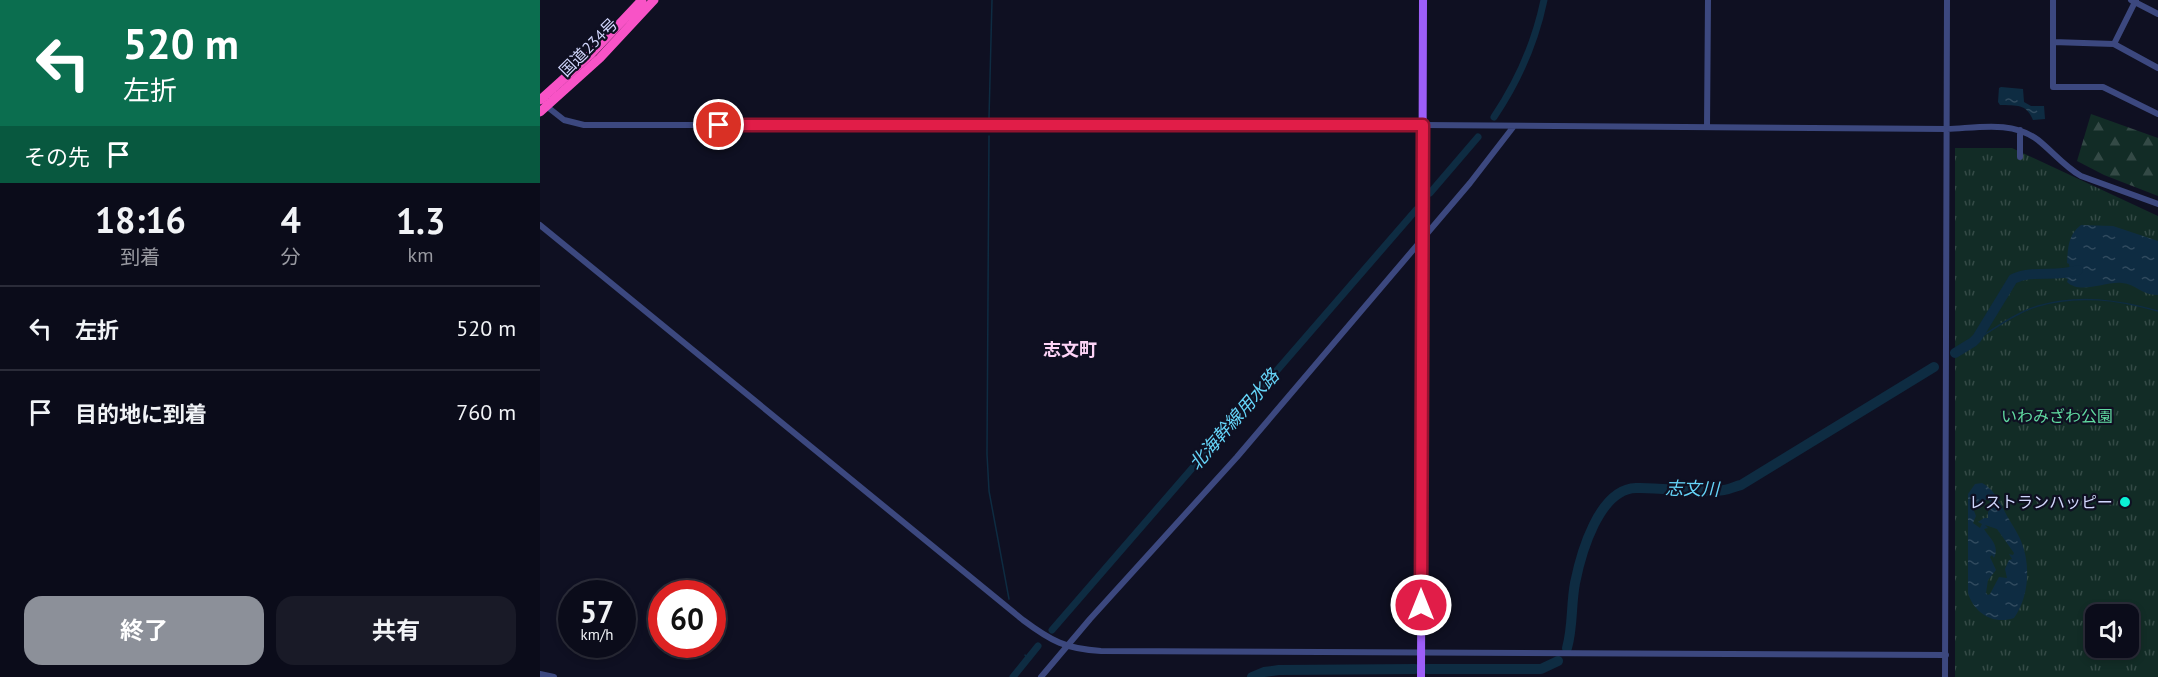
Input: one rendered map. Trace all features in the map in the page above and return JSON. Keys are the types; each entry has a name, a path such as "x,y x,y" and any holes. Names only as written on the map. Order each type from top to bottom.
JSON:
{"highway":[{"name":"国道234号","path":"542,105 642,0"},
{"name":"国道234号","path":"542,105 600,58 654,0"}],"main road":[{"path":"1421,677 1423,0"}],"street":[{"path":"1707,128 1708,0"},
{"path":"1945,677 1947,0"},
{"path":"2053,0 2053,87 2103,87 2158,114"},
{"path":"2114,44 2134,1 2158,15"},
{"path":"2053,42 2114,44 2158,69"},
{"path":"542,105 564,120 584,125 1423,125 1947,129 2008,127 2020,130 2040,142 2072,171 2081,176 2158,204"},
{"path":"1041,677 1090,619 1237,457 1422,236 1477,174 1514,126"},
{"path":"2020,130 2020,157"},
{"path":"540,225 1023,620 1047,639 1068,647 1101,651 1946,655"},
{"path":"540,675 554,677"}],"green space":[{"path":"2091,114 2158,138 2158,196 2104,175 2077,161"},
{"name":"いわみざわ公園","path":"1955,148 2012,148 2158,216 2158,677 1955,677"}],"water":[{"path":"2001,87 2023,89 2024,102 2031,106 2044,106 2045,119 2033,120 2020,106 2000,105 1998,102"},
{"path":"2081,225 2113,226 2158,241 2158,295 2148,294 2122,283 2086,288 2073,286 2067,282 2068,279 2065,278 2067,270 2070,269 2067,263 2070,242 2073,233"},
{"path":"1982,483 1996,496 2018,534 2024,550 2027,581 2023,600 2014,618 1999,620 1985,616 1975,606 1968,593 1968,494 1975,484","holes":["1985,500 1989,500 1992,507 1988,512 1988,518 1978,522 1982,524 1980,528 1973,523 1976,516 1972,506 1985,504","1985,525 1997,529 2014,553 2009,554 2012,559 2009,560 2005,569 2007,578 1999,577 1988,595 1986,593 1988,580 1996,570 1990,557 1992,555 1994,558 1996,549 1994,542 1984,529 1988,528"]}],"waterway":[{"path":"989,118 992,0"},
{"name":"北海幹線用水路","path":"1494,117 1525,61 1544,0"},
{"path":"989,136 987,454 989,491 1009,599"},
{"name":"北海幹線用水路","path":"1430,193 1478,137"},
{"name":"北海幹線用水路","path":"1052,630 1416,210"},
{"name":"志文川","path":"1955,353 1977,338 2013,279 2029,274 2078,270"},
{"path":"1973,342 2021,313 2053,302 2083,299 2113,301 2158,311"},
{"name":"志文川","path":"1567,648 1575,583 1582,556 1594,525 1612,499 1623,491 1636,488 1714,491 1741,485 1934,367"},
{"name":"北海幹線用水路","path":"1013,677 1038,646"},
{"name":"北海幹線用水路","path":"1025,655 1028,659"},
{"name":"志文川","path":"1427,669 1541,669 1558,661"},
{"name":"志文川","path":"1252,677 1264,672 1279,670 1415,669"}],"place":[{"name":"レストランハッピー","path":"2125,502"}],"district":[{"name":"志文町","path":"1070,350"}],"route":[{"path":"719,125 1423,125 1421,605"}]}
